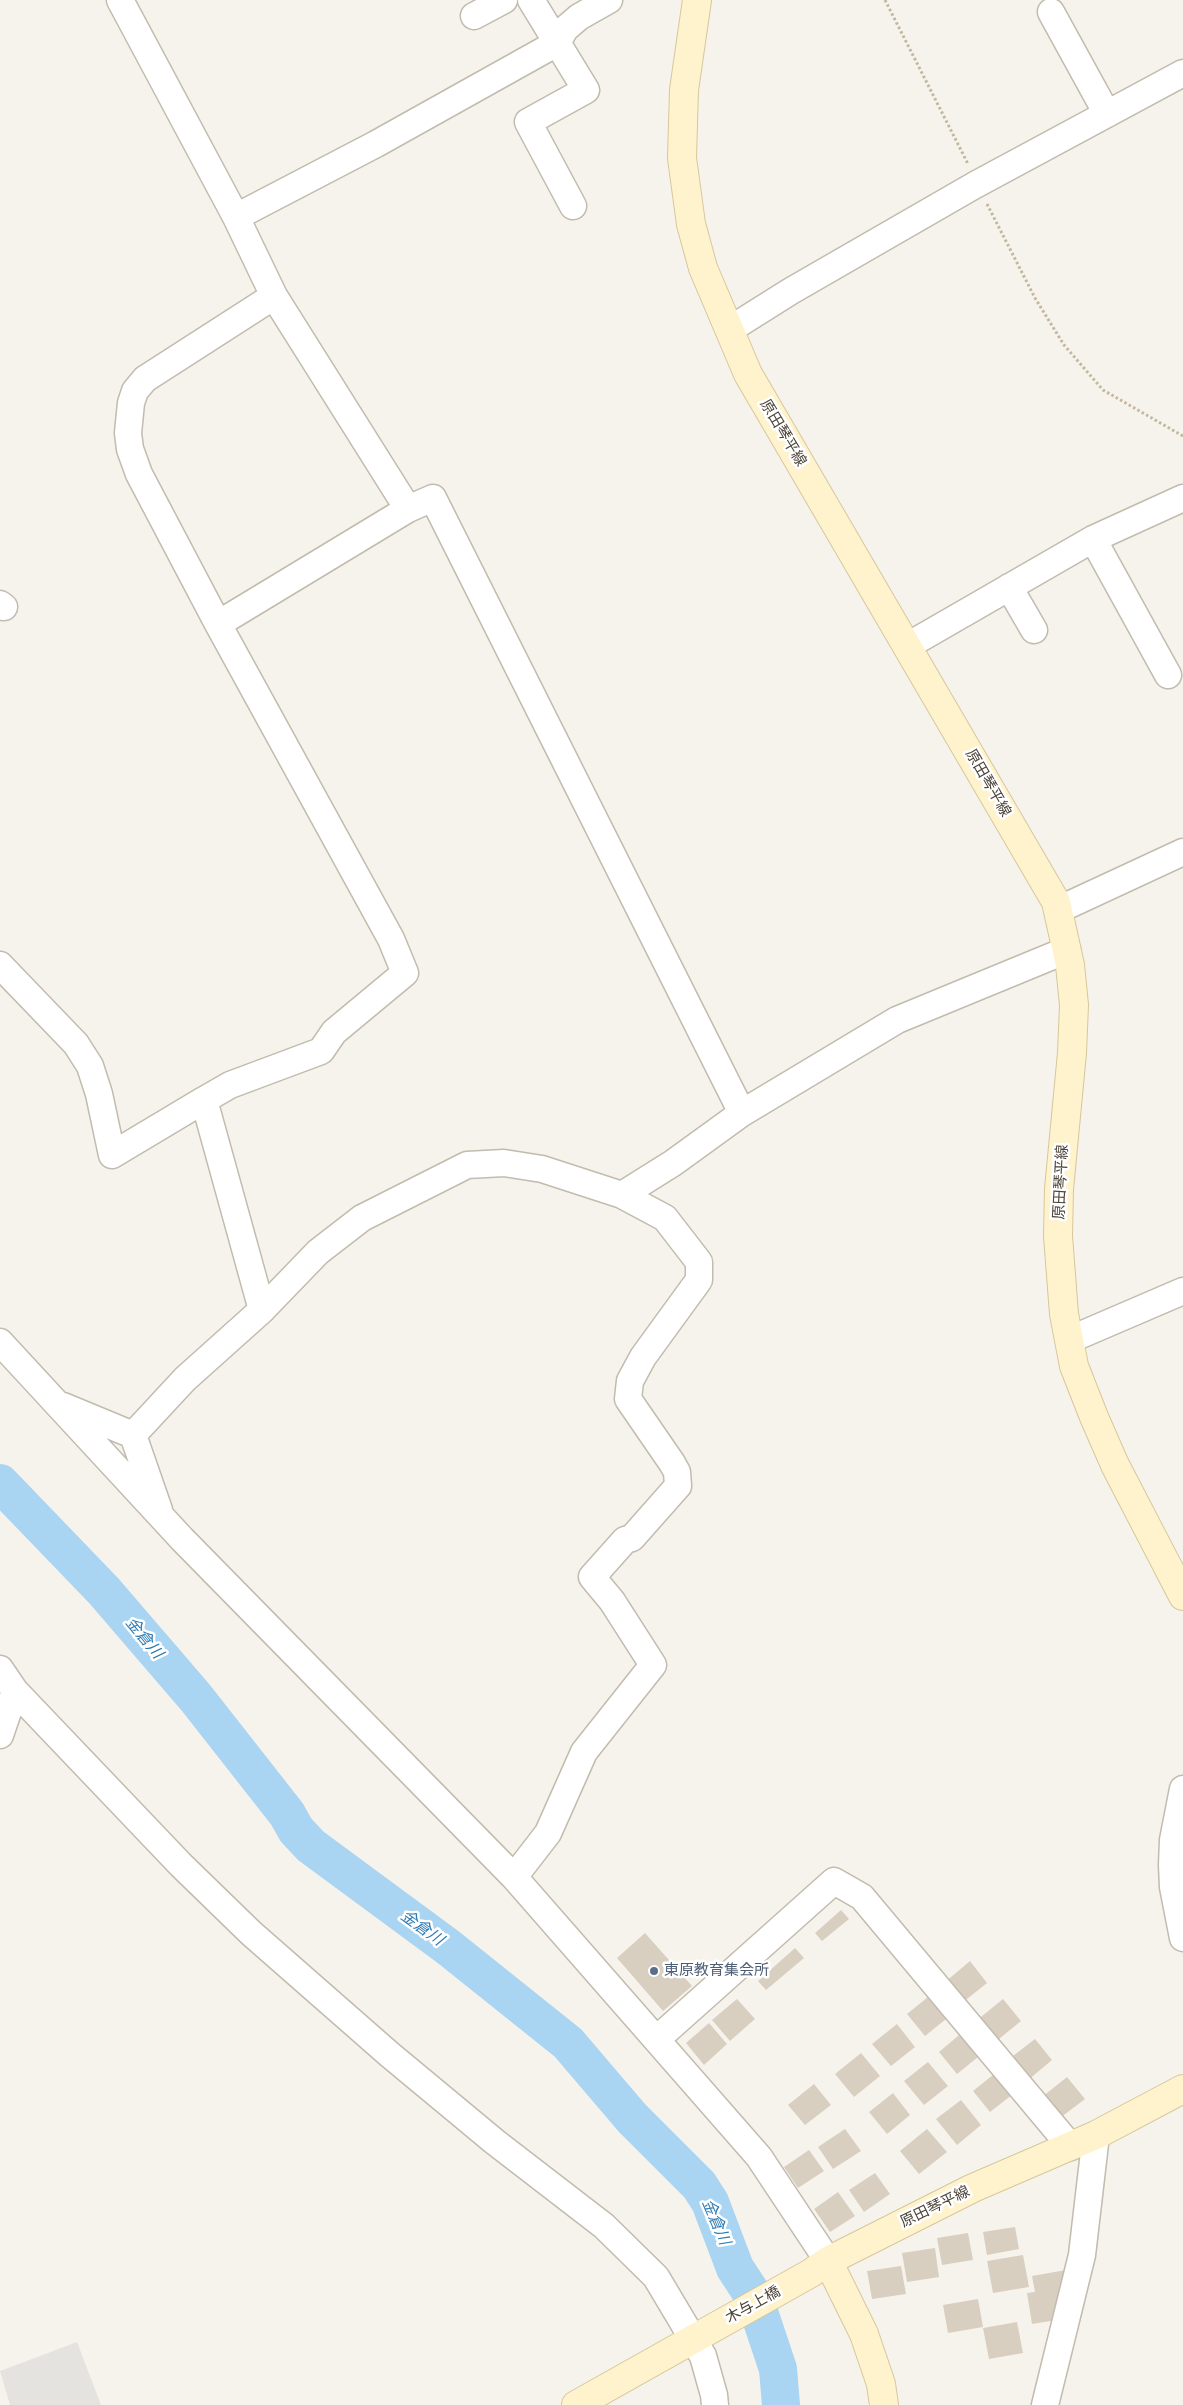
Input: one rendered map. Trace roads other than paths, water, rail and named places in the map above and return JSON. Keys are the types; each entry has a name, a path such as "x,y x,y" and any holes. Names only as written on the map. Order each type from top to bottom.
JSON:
{"main road":[{"name":"原田琴平線","path":"697,0 684,90 682,158 693,233 703,268 748,374 909,645 1056,902 1067,950 1074,1005 1072,1053 1059,1189 1058,1236 1064,1314 1074,1366 1115,1465 1183,1596"},
{"name":"原田琴平線","path":"819,2267 973,2188 1071,2147 1183,2089"},
{"name":"木与上橋","path":"576,2405 819,2267"},
{"path":"819,2267 864,2334 881,2384 884,2405"}],"street":[{"path":"120,0 236,217 274,296 408,509"},
{"path":"474,16 504,0"},
{"path":"531,0 586,90 528,122 573,206"},
{"path":"236,217 376,144 557,43 565,29 579,17 609,0"},
{"path":"1051,12 1107,114"},
{"path":"729,330 791,291 978,184 1183,73"},
{"path":"0,965 70,1038 90,1066 99,1094 112,1155 230,1085 321,1051 334,1032 405,973 391,939 218,624 139,474 130,449 128,432 131,403 135,391 145,379 274,296"},
{"path":"218,624 408,509 433,498 742,1113"},
{"path":"909,645 1093,539 1183,498"},
{"path":"1093,539 1122,613 1168,675"},
{"path":"1009,587 1034,630"},
{"path":"1058,910 1183,852"},
{"path":"622,1195 673,1163 742,1113 897,1020 1067,950"},
{"path":"204,1100 262,1310"},
{"path":"133,1434 185,1379 262,1310 318,1252 362,1218 467,1165 504,1163 542,1169 622,1195 665,1218 699,1262 699,1280 643,1357 630,1381 628,1399 672,1463 677,1472 678,1486 632,1538 626,1540 592,1577 612,1601 653,1665 584,1752 548,1833 514,1877"},
{"path":"1069,1340 1183,1291"},
{"path":"0,1342 162,1518 514,1877 759,2157 819,2267"},
{"path":"57,1404 133,1434 162,1518"},
{"path":"0,1669 15,1691 175,1858 251,1933 397,2061 495,2142 604,2226 656,2277 694,2337 703,2356 715,2405"},
{"path":"0,1736 15,1691"},
{"path":"1183,1789 1173,1840 1172,1866 1173,1887 1183,1938"},
{"path":"657,2039 834,1881 862,1897 1071,2147"},
{"path":"1045,2405 1082,2255 1096,2135"}],"waterway":[{"name":"金倉川","path":"0,1483 104,1591 196,1698 287,1814 296,1830 311,1846 448,1947 568,2043 632,2118 699,2185 710,2202 735,2268 754,2297 778,2369 781,2405"}],"place":[{"name":"東原教育集会所","path":"654,1971"}]}
